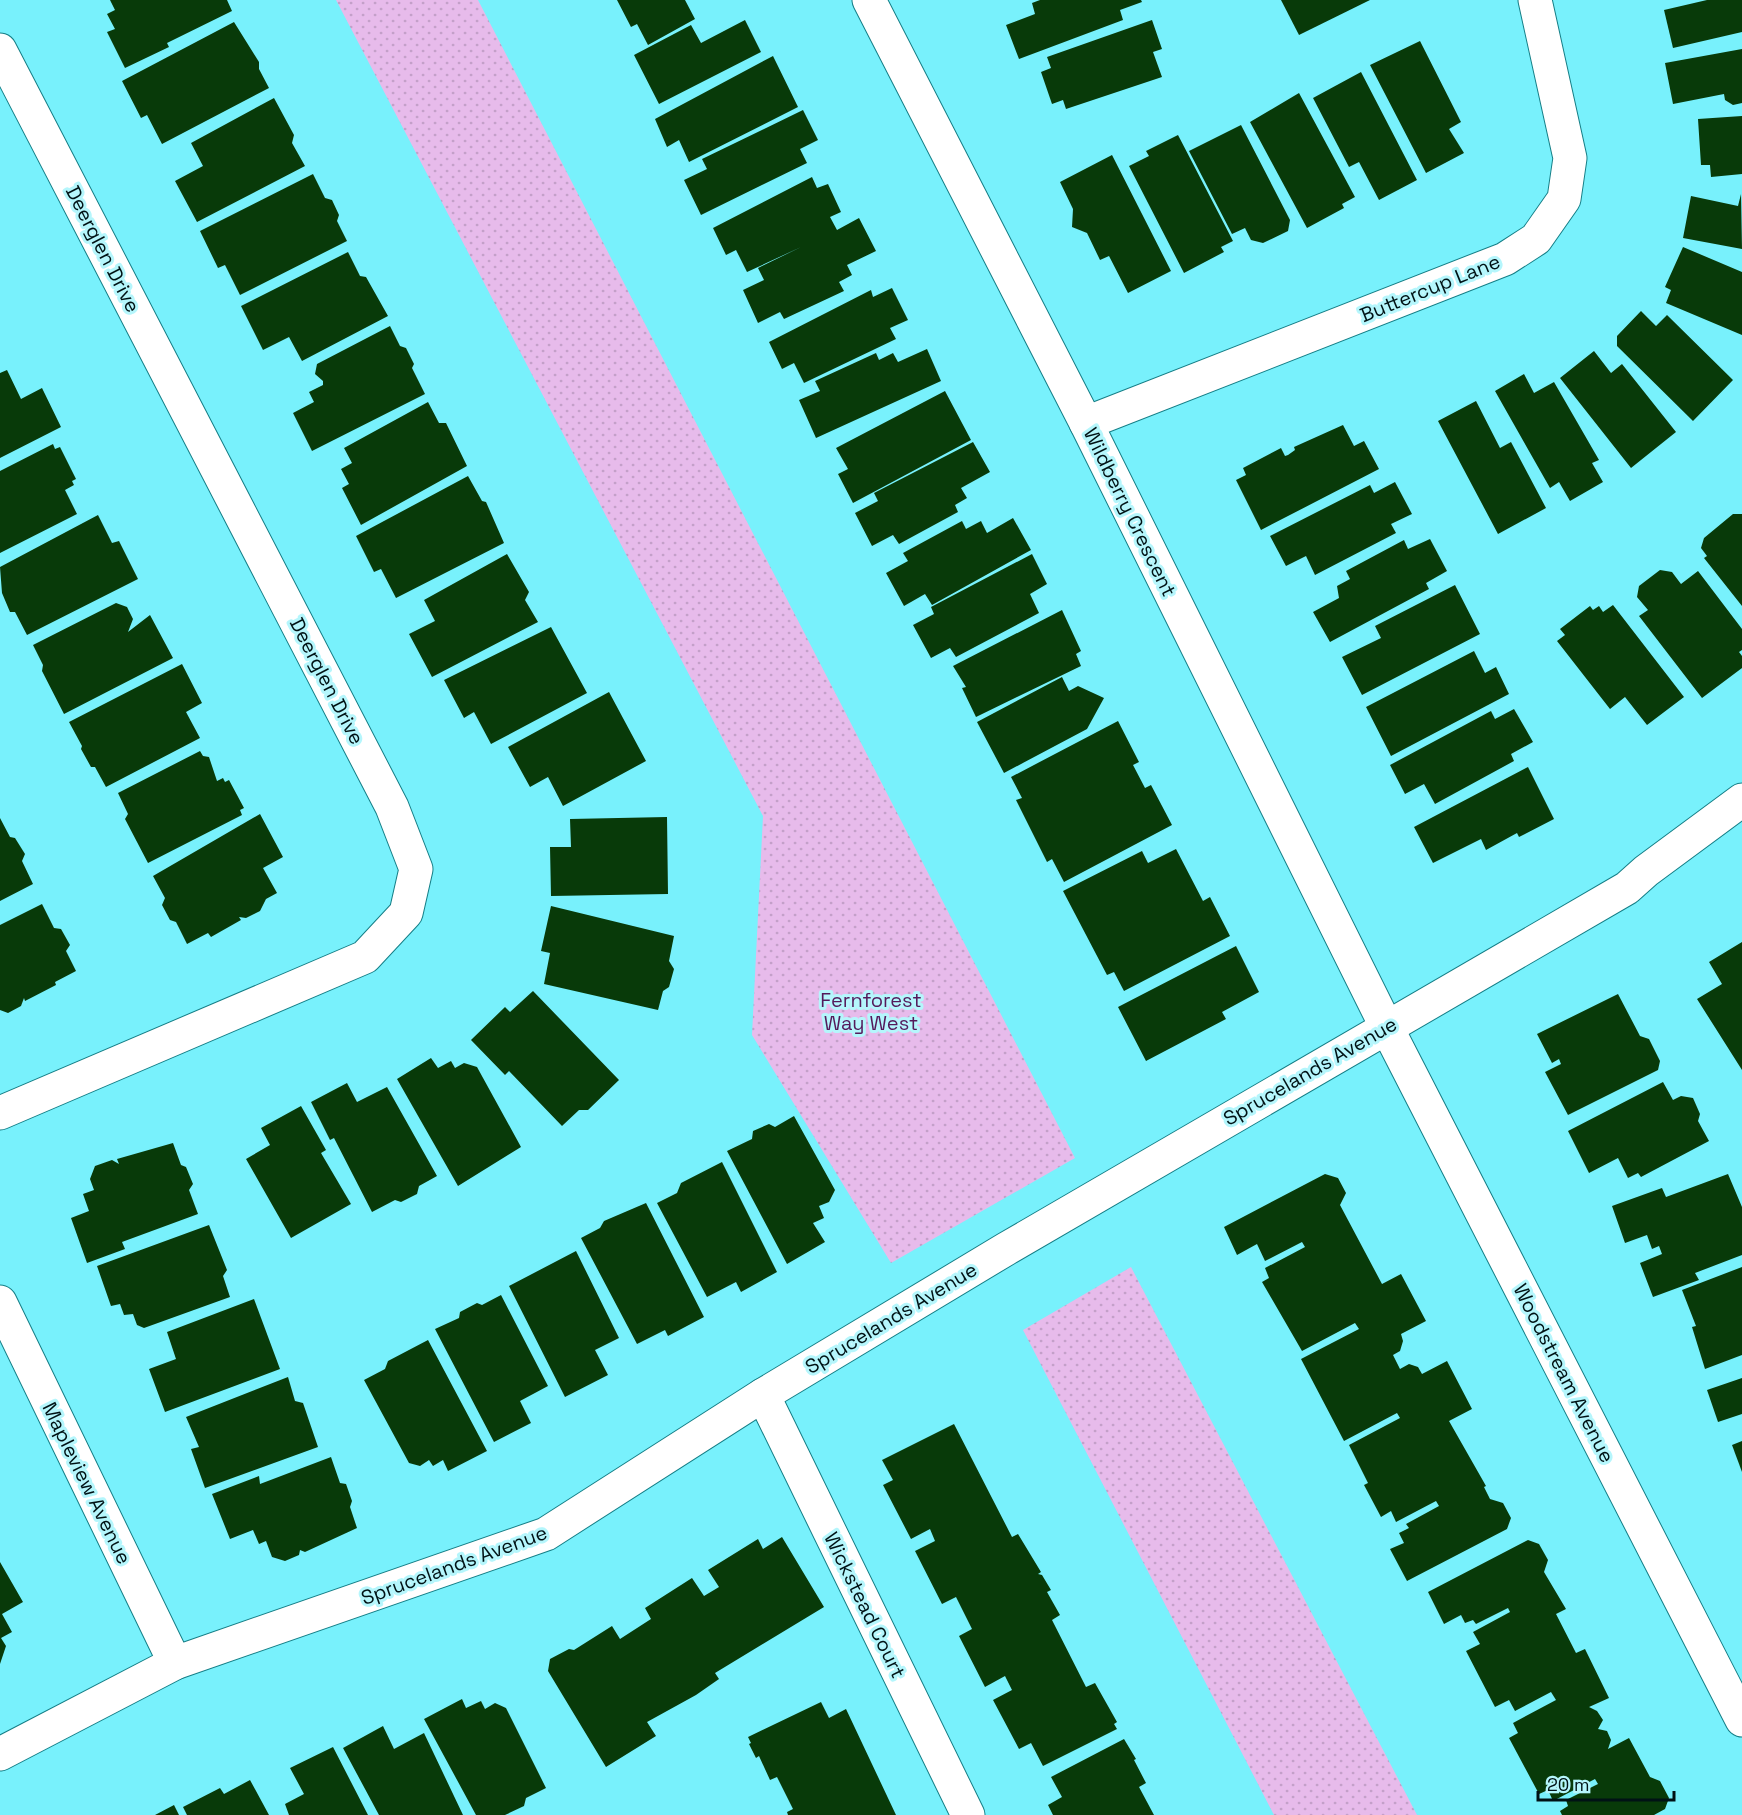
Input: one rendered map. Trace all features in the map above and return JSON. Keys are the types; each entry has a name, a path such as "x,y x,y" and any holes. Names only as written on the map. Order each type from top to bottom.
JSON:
{"street":[{"name":"Wildberry Crescent","path":"869,0 1086,423 1386,1026"},
{"name":"Buttercup Lane","path":"1086,423 1505,259 1536,239 1564,199 1570,158 1535,0"},
{"name":"Deerglen Drive","path":"0,50 392,807 416,870 406,913 365,957 0,1113"},
{"name":"Sprucelands Avenue","path":"0,1754 175,1663 546,1534 763,1395 1005,1249 1627,888 1646,871 1742,800"},
{"name":"Woodstream Avenue","path":"1386,1026 1742,1720"},
{"name":"Mapleview Avenue","path":"0,1302 175,1663"},
{"name":"Wickstead Court","path":"763,1395 968,1815"}],"green space":[{"name":"Fernforest Way West","path":"336,0 478,0 1075,1158 891,1263 752,1035 763,816"},
{"path":"1131,1267 1417,1815 1274,1815 1023,1330"}],"building":[{"path":"110,0 227,0 232,11 167,43 169,47 125,68 107,32 115,29 107,14 115,10"},
{"path":"617,0 685,0 695,19 648,45 637,24 631,27"},
{"path":"1040,0 1141,0 1142,2 1120,10 1123,20 1019,59 1006,25 1035,14 1032,3"},
{"path":"1281,0 1370,0 1299,35"},
{"path":"1707,0 1742,0 1742,32 1673,48 1664,10"},
{"path":"745,20 761,52 659,104 634,55 691,25 701,43"},
{"path":"1152,20 1162,49 1153,52 1162,77 1066,109 1063,100 1052,104 1041,72 1051,68 1047,57"},
{"path":"234,22 259,62 259,69 269,88 162,144 147,115 141,118 122,81"},
{"path":"1420,41 1461,122 1449,129 1464,153 1426,173 1370,65"},
{"path":"1742,49 1742,103 1733,105 1725,100 1724,94 1673,104 1665,63"},
{"path":"773,56 798,107 689,162 679,140 667,147 655,119"},
{"path":"1361,72 1417,180 1379,200 1359,162 1349,167 1313,98"},
{"path":"1299,93 1355,197 1342,204 1344,208 1307,228 1250,122"},
{"path":"274,98 294,135 292,143 305,166 197,222 175,181 203,166 191,143"},
{"path":"803,110 818,140 800,149 807,163 701,215 684,180 707,169 702,159"},
{"path":"1742,116 1742,174 1711,177 1710,165 1701,165 1698,119"},
{"path":"1241,125 1290,220 1288,231 1263,243 1251,240 1245,228 1232,234 1189,151"},
{"path":"1178,135 1233,241 1221,247 1224,252 1184,273 1129,166 1149,156 1146,151"},
{"path":"1112,155 1171,271 1128,293 1109,256 1100,260 1087,233 1072,227 1073,209 1060,182"},
{"path":"313,174 325,198 332,200 339,215 337,221 347,241 240,295 225,265 218,268 200,231"},
{"path":"812,177 817,188 828,184 841,212 830,217 837,230 859,218 876,251 847,265 852,275 839,282 844,291 784,319 780,312 758,323 743,290 764,280 758,268 801,247 747,272 736,250 726,255 713,228"},
{"path":"1741,194 1742,249 1683,238 1691,196 1738,206"},
{"path":"1683,247 1742,272 1742,335 1666,303 1671,290 1665,287"},
{"path":"348,252 360,276 366,277 388,316 302,361 289,337 263,350 241,306"},
{"path":"892,288 908,320 890,328 896,339 804,383 794,363 782,369 769,342 871,290 873,297"},
{"path":"1641,311 1656,326 1667,315 1733,380 1693,421 1617,346 1617,336"},
{"path":"390,326 400,346 406,348 414,364 412,368 425,394 312,451 293,413 314,402 309,392 323,385 323,381 315,374 317,364"},
{"path":"927,349 941,381 816,438 799,400 820,391 815,381 876,353 879,360 893,353 898,362"},
{"path":"1594,351 1611,373 1622,364 1676,432 1631,468 1560,378"},
{"path":"7,370 21,399 42,388 61,427 0,458 0,373"},
{"path":"1524,374 1534,393 1554,382 1599,460 1592,463 1603,482 1570,501 1559,482 1550,488 1495,391"},
{"path":"945,391 971,440 853,503 838,474 848,469 836,448"},
{"path":"1476,401 1500,448 1511,442 1546,508 1498,534 1438,421"},
{"path":"428,402 439,423 446,423 467,466 361,525 342,488 349,484 341,469 352,463 344,448"},
{"path":"1343,425 1354,446 1364,441 1379,469 1261,530 1236,480 1246,475 1243,468 1281,448 1285,456 1288,455 1295,450 1294,447"},
{"path":"973,442 990,472 961,488 967,498 955,505 958,512 899,544 893,535 872,546 855,513 878,501 874,493"},
{"path":"53,444 55,449 60,447 76,479 72,481 74,485 65,490 77,514 0,553 0,471"},
{"path":"468,476 482,501 486,502 504,543 396,598 381,569 374,572 356,536"},
{"path":"1395,482 1412,514 1391,524 1396,533 1315,575 1306,556 1286,566 1270,536 1370,485 1374,493"},
{"path":"1733,514 1742,514 1742,606 1704,558 1707,556 1701,548 1704,538"},
{"path":"98,515 112,543 119,541 138,579 27,635 15,612 10,612 2,593 0,567"},
{"path":"1013,518 1031,550 932,605 925,594 904,606 886,573 908,561 903,553 962,521 966,529 981,521 987,533"},
{"path":"1430,539 1447,571 1426,583 1429,589 1330,642 1313,612 1339,598 1337,586 1350,579 1346,571 1404,540 1408,549"},
{"path":"507,554 529,592 525,600 538,622 432,677 409,634 435,621 424,600"},
{"path":"1032,554 1047,584 1030,594 1039,613 956,657 950,648 931,658 913,625 934,614 931,607"},
{"path":"1660,570 1672,572 1681,584 1698,571 1742,629 1742,650 1739,652 1742,656 1742,668 1702,698 1639,616 1648,610 1637,597 1639,586"},
{"path":"1455,585 1480,634 1362,695 1342,657 1381,638 1375,626"},
{"path":"116,603 127,607 133,619 128,632 150,615 173,658 64,714 42,671 43,665 33,645"},
{"path":"1613,605 1684,697 1647,725 1625,697 1610,709 1557,641 1565,635 1560,629 1590,606 1593,610 1599,606 1603,612"},
{"path":"1062,610 1081,651 1076,654 1081,666 976,717 962,688 966,687 953,666"},
{"path":"551,627 587,693 491,744 474,712 464,718 444,680"},
{"path":"1474,651 1485,673 1496,667 1509,694 1391,756 1366,707"},
{"path":"182,664 202,703 186,712 200,738 106,787 95,767 91,767 69,722"},
{"path":"1062,677 1069,691 1078,686 1104,698 1087,729 1004,773 977,722"},
{"path":"609,692 646,761 563,806 548,777 530,787 508,747"},
{"path":"1514,709 1533,742 1511,754 1514,761 1435,804 1424,784 1405,794 1390,765 1491,711 1495,719"},
{"path":"1118,721 1139,762 1133,765 1145,788 1151,785 1172,825 1064,882 1052,859 1047,862 1016,800 1022,798 1011,777"},
{"path":"200,751 203,756 209,757 217,781 223,778 225,782 229,780 244,808 240,810 242,815 148,863 125,819 128,814 118,793"},
{"path":"1528,767 1554,819 1519,837 1517,833 1486,850 1481,839 1433,863 1414,827"},
{"path":"260,814 283,857 263,868 277,893 266,899 260,911 246,918 239,917 241,920 211,937 208,933 187,944 176,922 170,920 162,905 165,898 153,876"},
{"path":"667,817 668,894 551,896 550,847 571,847 570,819"},
{"path":"0,818 10,837 15,838 25,854 22,861 33,884 0,901"},
{"path":"1176,849 1203,901 1210,897 1230,936 1124,991 1114,972 1107,975 1063,891 1142,851 1148,863"},
{"path":"42,904 54,928 61,929 70,945 66,951 76,971 55,982 56,985 25,1001 24,998 21,1006 8,1013 0,1010 0,925"},
{"path":"551,906 674,936 669,961 674,969 669,987 663,991 658,1010 544,984 550,953 541,951"},
{"path":"1742,942 1742,1070 1697,999 1722,984 1709,962"},
{"path":"1236,946 1259,992 1222,1012 1226,1019 1146,1061 1118,1007"},
{"path":"533,991 619,1080 588,1110 579,1110 562,1126 509,1071 505,1075 471,1040 505,1007 510,1012"},
{"path":"1618,994 1640,1036 1649,1039 1660,1061 1658,1070 1568,1115 1545,1072 1561,1064 1559,1059 1552,1063 1537,1034"},
{"path":"431,1058 438,1068 451,1061 455,1068 464,1063 477,1067 521,1147 458,1186 397,1079"},
{"path":"1663,1082 1673,1100 1681,1096 1693,1098 1700,1114 1698,1121 1709,1141 1641,1177 1638,1173 1628,1178 1618,1158 1589,1173 1568,1131"},
{"path":"347,1083 357,1102 387,1087 437,1176 419,1186 417,1194 401,1202 395,1200 372,1212 334,1138 330,1140 311,1102"},
{"path":"301,1106 326,1150 321,1153 351,1204 291,1238 246,1159 270,1145 261,1128"},
{"path":"794,1116 835,1190 829,1202 819,1206 824,1218 813,1223 825,1242 787,1264 727,1151 752,1139 753,1131 769,1124 775,1127"},
{"path":"173,1143 181,1165 186,1167 193,1184 189,1190 198,1214 122,1242 125,1249 87,1263 71,1218 89,1211 83,1194 94,1190 90,1179 95,1166 112,1160 119,1164 117,1159"},
{"path":"722,1162 777,1272 741,1292 736,1282 707,1297 657,1203 677,1193 681,1183"},
{"path":"1325,1174 1338,1178 1346,1193 1340,1205 1382,1284 1401,1274 1426,1321 1401,1334 1403,1341 1400,1351 1393,1355 1400,1369 1409,1364 1418,1367 1422,1374 1447,1361 1472,1409 1449,1421 1486,1486 1484,1487 1490,1499 1503,1503 1511,1518 1507,1529 1407,1581 1390,1549 1404,1543 1399,1533 1409,1528 1406,1524 1439,1506 1436,1501 1396,1522 1391,1511 1381,1517 1364,1485 1368,1483 1349,1445 1400,1418 1397,1413 1344,1441 1301,1359 1359,1329 1355,1323 1302,1351 1262,1282 1269,1278 1265,1268 1305,1247 1302,1242 1265,1261 1257,1244 1237,1255 1224,1227"},
{"path":"1728,1174 1742,1207 1742,1255 1695,1273 1699,1280 1653,1297 1640,1263 1662,1254 1659,1246 1652,1249 1647,1235 1625,1243 1612,1206 1662,1188 1666,1197"},
{"path":"646,1203 704,1317 668,1336 665,1330 637,1344 581,1238 600,1228 604,1221"},
{"path":"209,1225 227,1270 223,1276 230,1297 144,1328 137,1325 133,1314 124,1315 120,1304 111,1306 97,1266"},
{"path":"576,1251 619,1338 595,1350 608,1375 565,1397 509,1286"},
{"path":"1742,1267 1742,1355 1705,1369 1692,1327 1696,1326 1682,1290"},
{"path":"501,1295 548,1386 520,1401 531,1423 494,1442 435,1329 459,1318 460,1312 477,1303 482,1305"},
{"path":"254,1299 280,1369 165,1412 149,1369 176,1359 167,1332"},
{"path":"428,1340 487,1451 448,1471 443,1460 433,1466 429,1460 420,1466 409,1463 364,1380 385,1369 388,1361"},
{"path":"288,1377 295,1401 303,1403 318,1447 205,1488 191,1449 199,1447 186,1417"},
{"path":"1742,1378 1742,1414 1718,1422 1707,1390"},
{"path":"954,1424 1012,1537 1018,1534 1041,1572 1038,1574 1042,1575 1051,1590 1047,1592 1060,1615 1052,1620 1086,1687 1095,1683 1117,1722 1114,1724 1117,1729 1043,1766 1031,1743 1019,1749 993,1700 1012,1690 1005,1676 985,1687 959,1636 972,1629 956,1597 942,1604 915,1551 935,1541 930,1529 911,1539 883,1485 893,1480 882,1460"},
{"path":"1742,1441 1742,1472 1732,1445"},
{"path":"331,1457 340,1483 346,1484 357,1528 305,1552 300,1550 299,1555 285,1561 272,1557 266,1541 259,1544 253,1530 230,1539 212,1494 259,1476 260,1484"},
{"path":"782,1537 824,1607 715,1673 719,1679 696,1695 647,1722 656,1736 606,1767 548,1671 550,1659 569,1649 574,1650 612,1626 620,1639 651,1619 645,1608 692,1578 704,1596 719,1587 708,1570 758,1539 763,1549"},
{"path":"1528,1540 1539,1544 1548,1560 1544,1572 1566,1609 1556,1614 1576,1653 1585,1649 1609,1698 1589,1707 1597,1711 1603,1720 1598,1729 1607,1731 1611,1740 1608,1749 1629,1738 1650,1777 1660,1781 1669,1798 1665,1809 1654,1815 1562,1815 1560,1811 1568,1806 1566,1800 1598,1784 1595,1779 1553,1801 1548,1790 1539,1794 1509,1738 1518,1733 1513,1723 1556,1700 1551,1692 1515,1711 1509,1700 1495,1707 1466,1651 1480,1644 1473,1632 1510,1612 1508,1608 1476,1624 1473,1620 1465,1623 1461,1615 1444,1624 1428,1592"},
{"path":"0,1562 23,1602 2,1614 12,1632 1,1638 6,1646 0,1664"},
{"path":"462,1699 466,1708 481,1701 485,1709 495,1703 506,1708 546,1788 526,1798 524,1806 505,1815 476,1815 424,1719"},
{"path":"821,1702 829,1718 846,1709 896,1815 788,1815 787,1812 793,1809 777,1777 770,1780 759,1756 756,1758 748,1737"},
{"path":"383,1726 394,1749 424,1733 463,1815 379,1815 343,1748"},
{"path":"1124,1739 1146,1783 1139,1787 1154,1815 1053,1815 1048,1805 1062,1797 1051,1777"},
{"path":"333,1747 368,1815 289,1815 285,1804 304,1794 290,1768"},
{"path":"250,1780 269,1815 187,1815 183,1807 220,1788 224,1794"},
{"path":"174,1805 179,1815 155,1815"}]}
